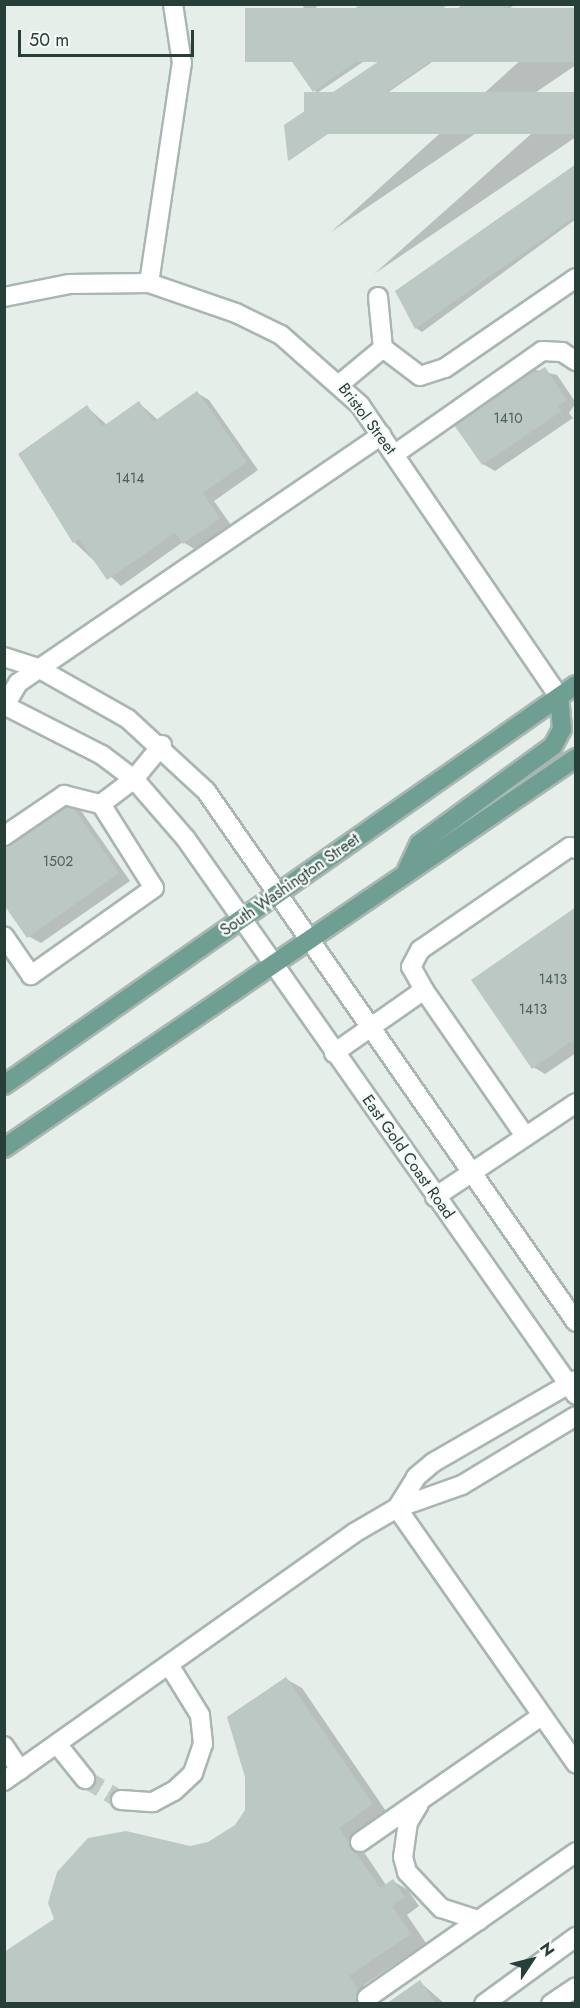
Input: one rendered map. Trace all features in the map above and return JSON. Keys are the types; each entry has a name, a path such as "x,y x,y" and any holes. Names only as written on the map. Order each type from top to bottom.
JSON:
{"main road":[{"name":"South Washington Street","path":"4,1085 576,686"},
{"path":"407,870 419,844 553,746 562,729 559,697"},
{"path":"4,1148 308,937 576,758"}],"street":[{"path":"149,283 182,63 173,4"},
{"path":"378,297 383,348 420,376 445,368 576,278"},
{"name":"Bristol Street","path":"4,297 69,284 149,283 236,312 281,335 341,383 382,435 559,697"},
{"path":"341,383 383,348"},
{"path":"394,454 542,351 562,352 576,362"},
{"path":"5,705 18,683 38,668 382,435"},
{"path":"4,657 38,668 128,719 162,745 206,791 576,1322"},
{"name":"East Gold Coast Road","path":"5,705 66,732 134,779 242,918 435,1197 572,1386"},
{"path":"101,804 134,779 162,745"},
{"path":"4,836 64,795 101,804 154,888 31,975 4,936"},
{"path":"525,1136 424,990 411,967 420,950 570,847 576,849"},
{"path":"334,1053 424,990"},
{"path":"435,1197 576,1102"},
{"path":"397,1509 416,1478 434,1462 572,1386"},
{"path":"4,1781 354,1533 397,1509 462,1485 576,1416"},
{"path":"397,1509 576,1764"},
{"path":"121,1800 153,1802 174,1791 193,1773 203,1744 200,1715 169,1665"},
{"path":"360,1842 541,1716"},
{"path":"57,1744 86,1779"},
{"path":"4,1746 20,1770"},
{"path":"422,1800 408,1822 406,1872 441,1908 479,1920"},
{"path":"367,1998 576,1852"},
{"path":"484,2004 576,1936"},
{"path":"550,2004 576,1987"}],"building":[{"path":"361,4 448,4 427,20 423,15 313,92 288,56"},
{"path":"464,4 512,4 288,161 284,125"},
{"path":"245,8 576,8 576,62 245,62"},
{"path":"304,92 576,92 576,134 304,134"},
{"path":"576,164 576,216 415,329 395,291"},
{"path":"545,367 567,400 558,406 562,411 482,465 454,425 532,368 535,373"},
{"path":"197,391 247,462 203,493 220,518 183,544 175,533 107,580 79,539 73,543 18,454 87,405 102,427 139,401 153,422"},
{"path":"70,803 119,873 27,938 4,905 4,849"},
{"path":"576,907 576,1038 532,1069 471,980"},
{"path":"286,1677 373,1804 339,1828 380,1888 393,1879 405,1897 392,1906 411,1934 349,1976 367,2004 4,2004 4,1952 54,1919 48,1903 57,1872 88,1838 126,1831 190,1846 208,1842 235,1825 245,1810 245,1777 227,1717"},
{"path":"420,1980 436,2004 386,2004"}],"tunnel":[{"path":"85,1779 121,1800"}]}
